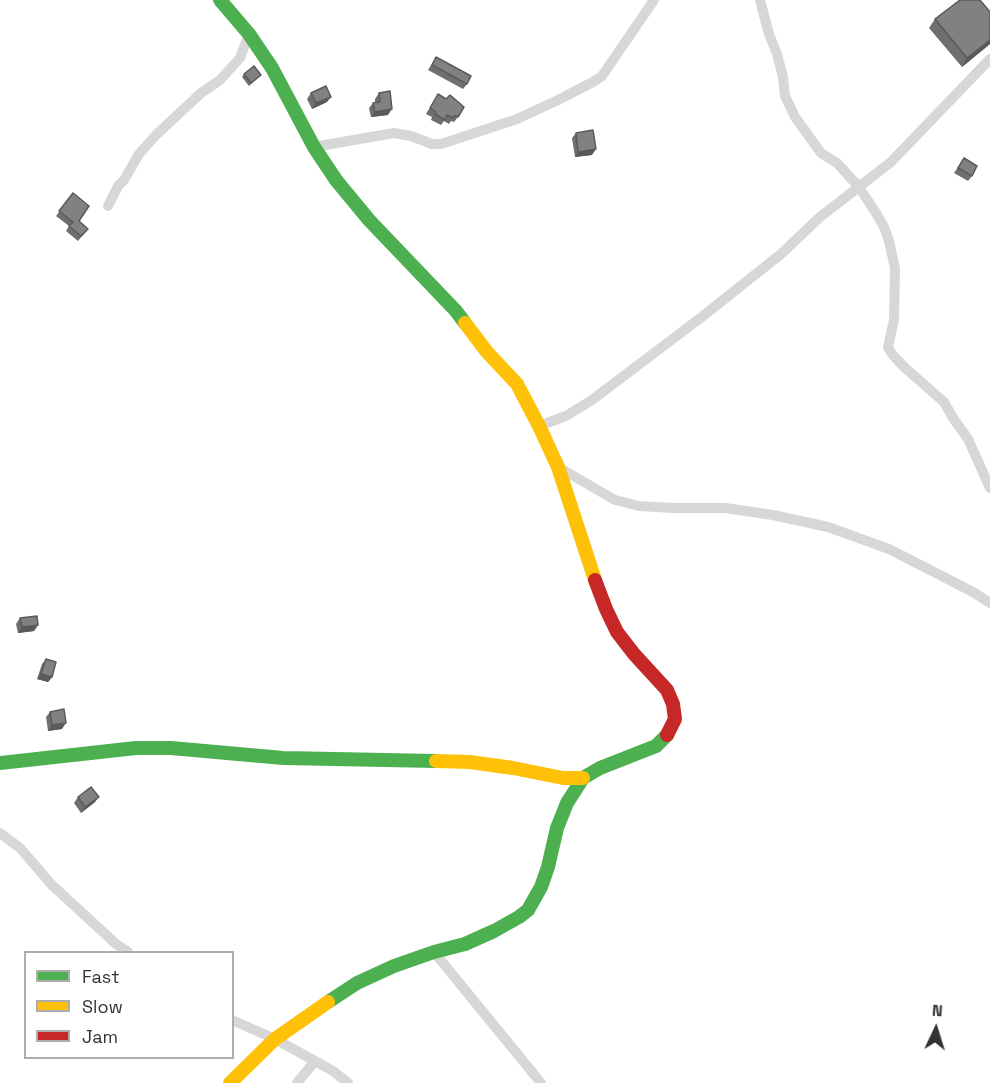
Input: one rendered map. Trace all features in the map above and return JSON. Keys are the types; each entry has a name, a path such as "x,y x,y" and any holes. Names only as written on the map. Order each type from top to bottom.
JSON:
{"street":[{"path":"220,0 249,34 272,68 314,147 336,180 369,220 456,311 487,352 517,384 558,467 606,609 617,632 667,690 673,704 675,719 669,732 656,746 600,768 583,778 567,803 557,828 541,887 528,910 519,917 465,944 394,966 357,983 275,1039 230,1083"},
{"path":"314,147 394,133 411,136 432,144 441,144 517,118 556,101 602,76 654,0"},
{"path":"760,0 783,77 784,96 795,117 821,153 837,163 859,187 890,241 896,268 894,320 888,347 904,367 944,402 968,439 990,489"},
{"path":"108,206 118,186 156,135 201,93 220,80 240,58 249,34"},
{"path":"539,426 566,416 592,400 781,254 820,217 891,162 990,58"},
{"path":"558,467 615,500 639,506 725,508 828,527 889,549 990,603"},
{"path":"0,763 110,750 171,748 284,758 471,762 563,778 583,778"},
{"path":"0,832 20,848 52,885 126,951"},
{"path":"434,952 541,1083"},
{"path":"234,1021 275,1039 333,1071 348,1083"},
{"path":"297,1083 315,1061"}],"building":[{"path":"960,0 980,0 990,12 990,40 967,58 935,19"},
{"path":"436,57 471,76 467,84 432,65"},
{"path":"254,66 261,75 251,83 244,74"},
{"path":"326,86 331,97 316,103 311,93"},
{"path":"390,91 392,109 375,112 373,103 380,102 379,93"},
{"path":"438,94 446,99 450,95 464,107 458,117 455,115 453,118 447,115 445,120 435,114 436,112 430,108"},
{"path":"593,130 596,149 578,152 576,133"},
{"path":"964,158 977,166 972,176 958,168"},
{"path":"73,193 89,206 79,221 88,229 81,236 69,226 73,222 59,211"},
{"path":"37,616 38,625 22,627 20,618"},
{"path":"46,659 56,662 52,677 41,674"},
{"path":"64,709 66,723 52,725 50,712"},
{"path":"91,787 99,797 85,807 78,797"}],"traffic: fast":[{"path":"220,0 249,34 272,68 314,147 336,180 369,220 465,323"},
{"path":"328,1002 357,983 394,966 465,944 494,931 528,910 541,887 557,828 567,803 583,778 600,768 656,746 667,735"},
{"path":"0,763 136,748 171,748 283,758 436,761"}],"traffic: slow":[{"path":"465,323 487,352 517,384 539,426 558,467 595,580"},
{"path":"436,761 470,762 563,778 583,778"},
{"path":"230,1083 275,1039 328,1002"}],"traffic: jam":[{"path":"595,580 617,632 667,690 673,704 675,719 667,735"}]}
